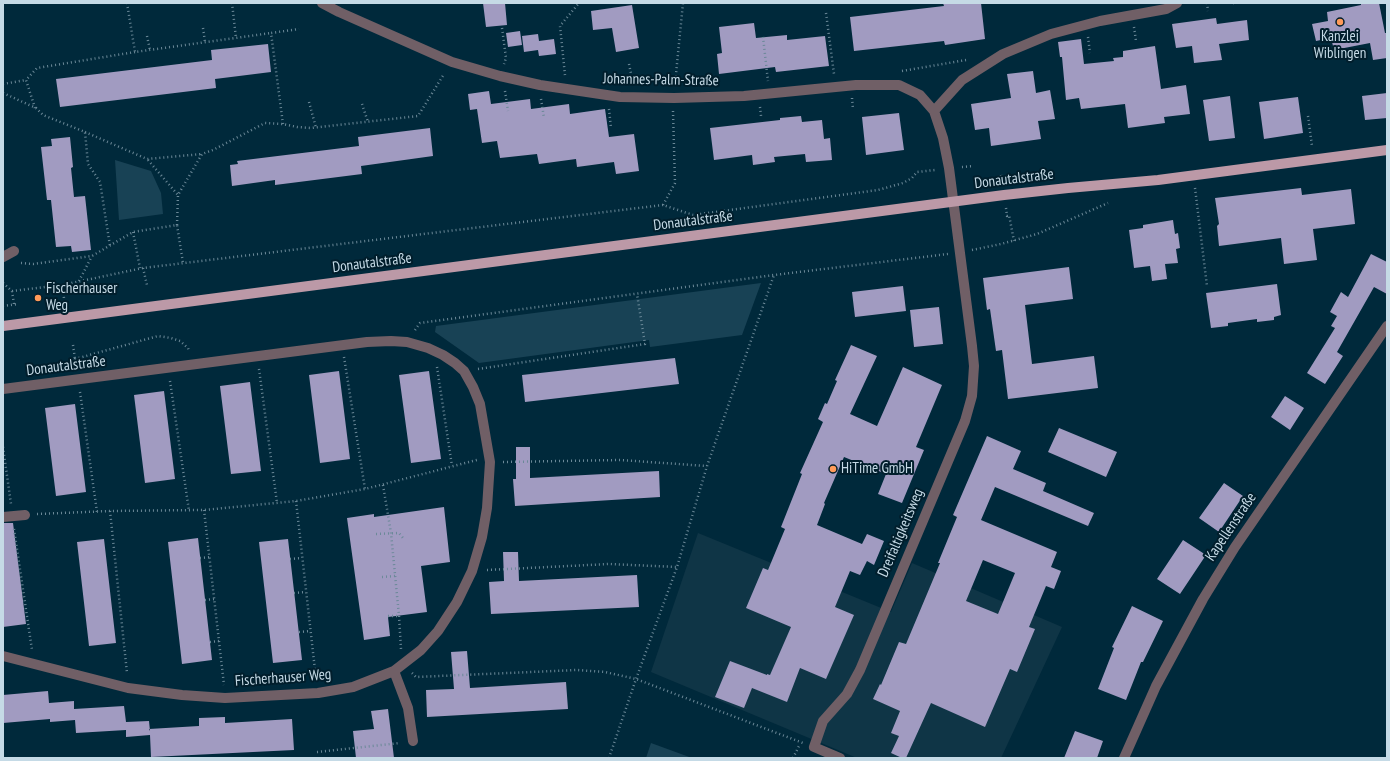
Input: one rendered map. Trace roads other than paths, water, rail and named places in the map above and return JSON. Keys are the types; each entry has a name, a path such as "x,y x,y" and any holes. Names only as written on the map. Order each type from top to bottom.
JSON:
{"main road":[{"name":"Donautalstraße","path":"3,326 1004,195 1062,188 1144,182 1387,150"}],"street":[{"name":"Johannes-Palm-Straße","path":"322,3 452,62 540,85 620,97 674,98 744,96 856,85 899,85 920,95 934,111 943,138 953,202"},
{"path":"934,111 962,80 1003,54 1051,34 1100,21 1166,9 1177,3"},
{"name":"Dreifaltigkeitsweg","path":"840,758 814,747 823,722 847,694 860,670 970,406 973,387 973,355 953,202"},
{"path":"3,257 14,252"},
{"name":"Kapellenstraße","path":"1124,758 1156,686 1202,599 1235,547 1387,326"},
{"name":"Donautalstraße","path":"3,389 382,341 407,342 434,350 449,358 464,372 473,387 480,404 490,460"},
{"name":"Fischerhauser Weg","path":"3,656 128,688 182,695 225,698 318,693 353,686 398,668 421,650 438,631 457,602 472,571 482,537 490,460"},
{"path":"8,516 25,515"},
{"path":"398,668 408,708 413,741"}],"place":[{"name":"Kanzlei Wiblingen","path":"1340,22"},
{"name":"Fischerhauser Weg","path":"38,298"},
{"name":"HiTime GmbH","path":"833,469"}]}
